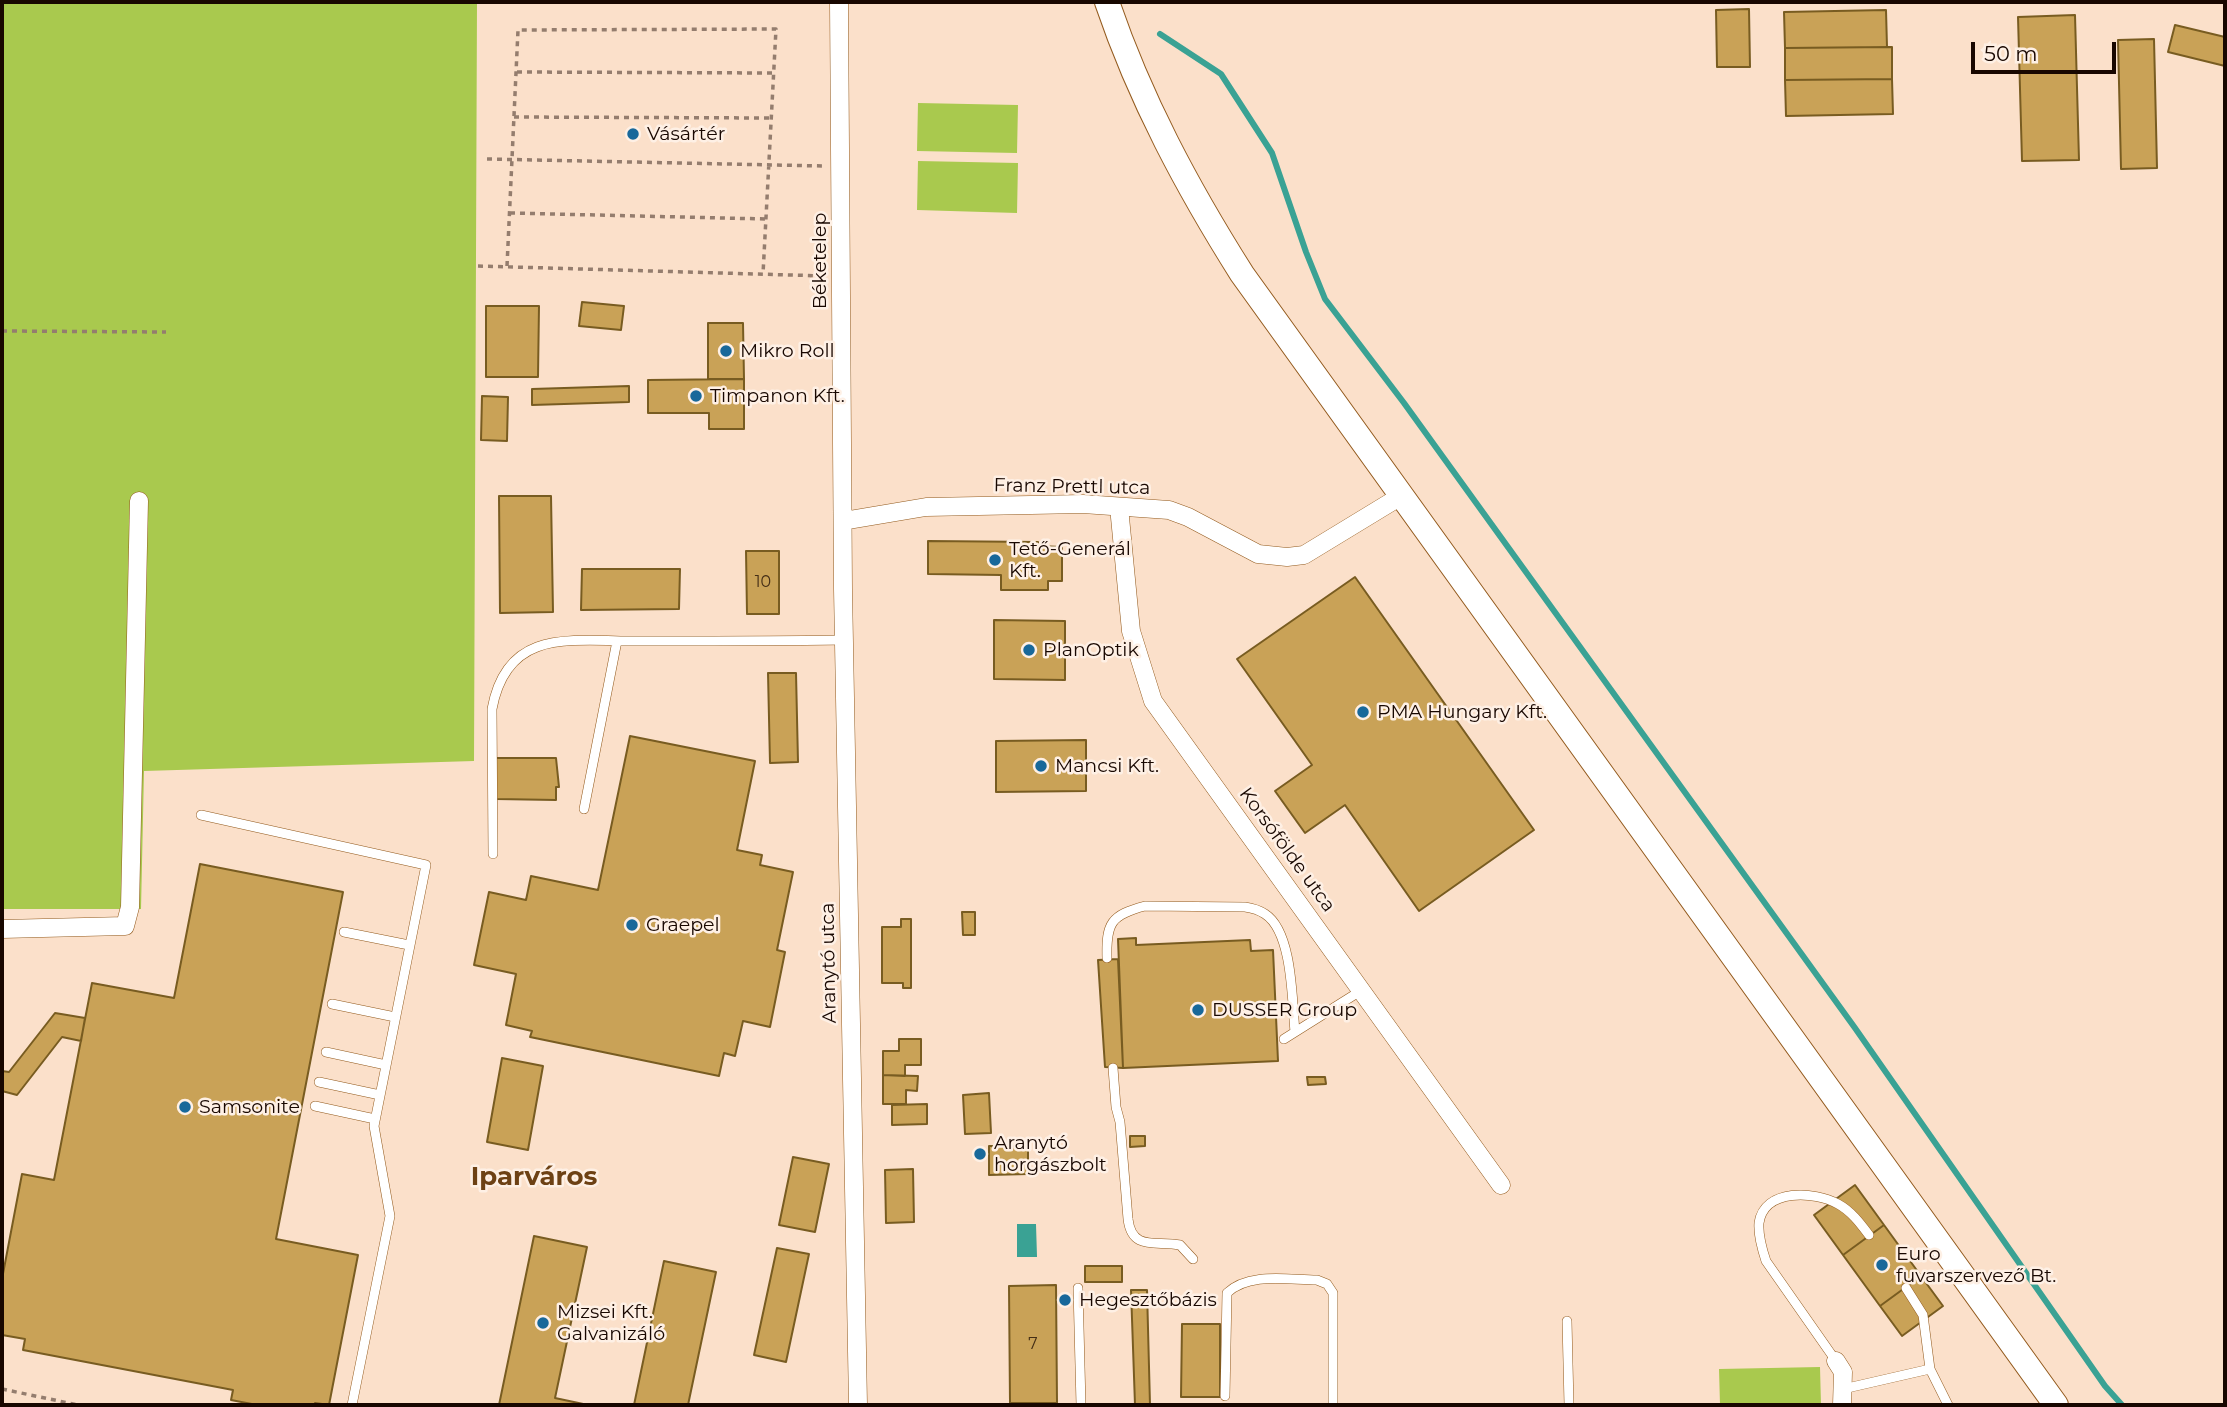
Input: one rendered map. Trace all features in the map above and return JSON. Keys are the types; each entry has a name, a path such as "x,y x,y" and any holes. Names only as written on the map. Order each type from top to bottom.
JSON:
{"main road":[{"path":"1107,2 1147,106 1210,223 1242,274 2056,1405"}],"street":[{"name":"Béketelep","path":"839,2 843,521"},
{"name":"Franz Prettl utca","path":"843,521 926,507 1083,504 1169,510 1188,517 1258,554 1287,557 1304,555 1401,496"},
{"path":"2,929 125,926 130,907 139,501"},
{"name":"Korsófölde utca","path":"1119,507 1131,631 1153,701 1501,1185"},
{"name":"Aranytó utca","path":"843,521 858,1405"},
{"path":"1836,1361 1843,1372 1842,1397"}],"lane":[{"path":"493,854 492,709 495,693 509,667 535,648 551,643 617,641 844,640"},
{"path":"584,809 617,641"},
{"path":"201,815 426,865 374,1126 390,1216 352,1405"},
{"path":"1107,958 1106,936 1109,928 1122,914 1134,909 1170,906 1245,907 1257,910 1267,914 1283,939 1295,1032"},
{"path":"344,932 409,945"},
{"path":"1284,1039 1362,990"},
{"path":"332,1003 395,1017"},
{"path":"326,1052 386,1065"},
{"path":"1113,1068 1129,1226 1140,1241 1180,1245 1193,1259"},
{"path":"318,1082 380,1095"},
{"path":"314,1107 375,1119"},
{"path":"1836,1361 1766,1261 1761,1247 1759,1222 1762,1214 1773,1202 1811,1194 1826,1198 1848,1210 1869,1235"},
{"path":"1225,1396 1227,1293 1247,1280 1317,1280 1327,1284 1332,1293 1333,1405"},
{"path":"1077,1288 1081,1405"},
{"path":"1906,1288 1923,1315 1930,1369 1948,1405"},
{"path":"1567,1321 1569,1405"},
{"path":"1842,1397 1930,1369"}],"path":[{"path":"507,266 518,30 776,29 763,274"},
{"path":"516,72 774,74"},
{"path":"514,117 771,118"},
{"path":"487,159 840,167"},
{"path":"510,213 766,219"},
{"path":"478,266 841,276"},
{"path":"2,331 166,332"},
{"path":"2,1389 78,1405"}],"green space":[{"path":"2,2 477,2 474,761 144,771 141,909 2,909"},
{"path":"918,103 1018,105 1017,153 917,151"},
{"path":"918,161 1018,163 1017,213 917,210"},
{"path":"1820,1367 1821,1405 1720,1405 1719,1369"}],"water":[{"path":"1017,1224 1036,1224 1037,1257 1017,1257"}],"building":[{"path":"1749,9 1750,67 1717,67 1716,10"},
{"path":"1886,10 1887,47 1785,48 1784,12"},
{"path":"2075,15 2079,160 2022,161 2018,17"},
{"path":"2175,25 2225,37 2225,66 2168,52"},
{"path":"2154,39 2157,168 2121,169 2118,40"},
{"path":"1892,47 1892,79 1785,80 1785,48"},
{"path":"1892,79 1893,114 1786,116 1785,80"},
{"path":"582,302 624,306 621,330 579,326"},
{"path":"486,306 539,306 538,377 486,377"},
{"name":"Mikro Roll","path":"708,323 743,323 744,379 708,379"},
{"name":"Timpanon Kft.","path":"744,379 744,429 709,429 709,413 648,413 648,380"},
{"path":"629,386 629,402 532,405 532,389"},
{"path":"482,396 508,397 507,441 481,440"},
{"path":"499,496 551,496 553,612 500,613"},
{"name":"Tető-Generál Kft.","path":"928,541 1038,542 1038,546 1062,547 1062,581 1048,581 1048,590 1001,590 1001,575 928,574"},
{"path":"746,551 779,551 779,614 747,614"},
{"path":"582,569 680,569 679,609 581,610"},
{"name":"PMA Hungary Kft.","path":"1355,577 1534,830 1419,911 1345,805 1305,833 1275,791 1312,765 1237,659"},
{"name":"PlanOptik","path":"994,620 1065,621 1065,680 994,679"},
{"path":"768,673 796,673 798,762 770,763"},
{"name":"Graepel","path":"630,736 755,761 737,850 762,855 760,865 793,872 777,950 785,952 770,1027 743,1021 735,1056 724,1053 719,1076 530,1037 532,1031 506,1025 516,974 474,965 489,892 526,900 531,876 598,890"},
{"name":"Mancsi Kft.","path":"1086,740 1086,791 996,792 996,741"},
{"path":"496,758 556,758 559,787 556,787 556,800 496,799"},
{"name":"Samsonite","path":"200,864 343,892 276,1239 358,1255 329,1405 257,1405 231,1400 233,1390 23,1350 25,1339 2,1335 2,1279 22,1174 54,1180 92,983 174,998"},
{"path":"962,912 975,912 975,935 963,935"},
{"path":"901,919 911,919 911,988 903,988 903,983 882,983 882,927 901,927"},
{"name":"DUSSER Group","path":"1136,938 1136,945 1250,940 1251,951 1273,950 1278,1061 1123,1068 1118,939"},
{"path":"1118,959 1123,1068 1105,1067 1098,960"},
{"path":"55,1013 85,1018 81,1041 62,1037 17,1095 2,1091 2,1071 9,1072"},
{"path":"899,1039 921,1039 921,1065 905,1065 905,1076 883,1075 883,1051 899,1051"},
{"path":"502,1058 543,1066 528,1150 487,1142"},
{"path":"883,1075 918,1076 917,1091 906,1090 906,1104 883,1104"},
{"path":"1307,1077 1325,1077 1326,1084 1308,1085"},
{"path":"989,1093 991,1133 965,1134 963,1095"},
{"path":"927,1104 927,1124 892,1125 892,1105"},
{"path":"1130,1136 1145,1136 1145,1146 1130,1147"},
{"path":"989,1146 1028,1146 1028,1174 989,1175"},
{"path":"793,1157 829,1164 815,1232 779,1225"},
{"path":"913,1169 914,1222 886,1223 885,1170"},
{"path":"1855,1185 1884,1225 1843,1255 1814,1215"},
{"name":"Euro fuvarszervező Bt.","path":"1884,1225 1921,1276 1880,1306 1843,1255"},
{"name":"Mizsei Kft. Galvanizáló","path":"534,1236 587,1247 555,1398 588,1405 499,1405"},
{"path":"777,1248 809,1254 786,1362 754,1355"},
{"name":"Mizsei Kft. Galvanizáló","path":"664,1261 716,1272 688,1405 634,1405"},
{"path":"1085,1266 1122,1266 1122,1282 1085,1282"},
{"path":"1921,1276 1943,1306 1902,1336 1880,1306"},
{"path":"1056,1285 1057,1403 1010,1403 1009,1286"},
{"path":"1131,1290 1147,1290 1150,1405 1135,1405"},
{"path":"1182,1324 1220,1324 1220,1397 1181,1397"}],"waterway":[{"path":"1160,34 1221,74 1272,153 1325,299 1404,403 1855,1028 2105,1386 2122,1405"}],"place":[{"name":"Vásártér","path":"633,134"},
{"name":"Mikro Roll","path":"726,351"},
{"name":"Timpanon Kft.","path":"696,396"},
{"name":"Tető-Generál Kft.","path":"995,560"},
{"name":"PlanOptik","path":"1029,650"},
{"name":"PMA Hungary Kft.","path":"1363,712"},
{"name":"Mancsi Kft.","path":"1041,766"},
{"name":"Graepel","path":"632,925"},
{"name":"DUSSER Group","path":"1198,1010"},
{"name":"Samsonite","path":"185,1107"},
{"name":"Aranytó horgászbolt","path":"980,1154"},
{"name":"Euro fuvarszervező Bt.","path":"1882,1265"},
{"name":"Hegesztőbázis","path":"1065,1300"},
{"name":"Mizsei Kft. Galvanizáló","path":"543,1323"}],"district":[{"name":"Iparváros","path":"534,1177"}]}
